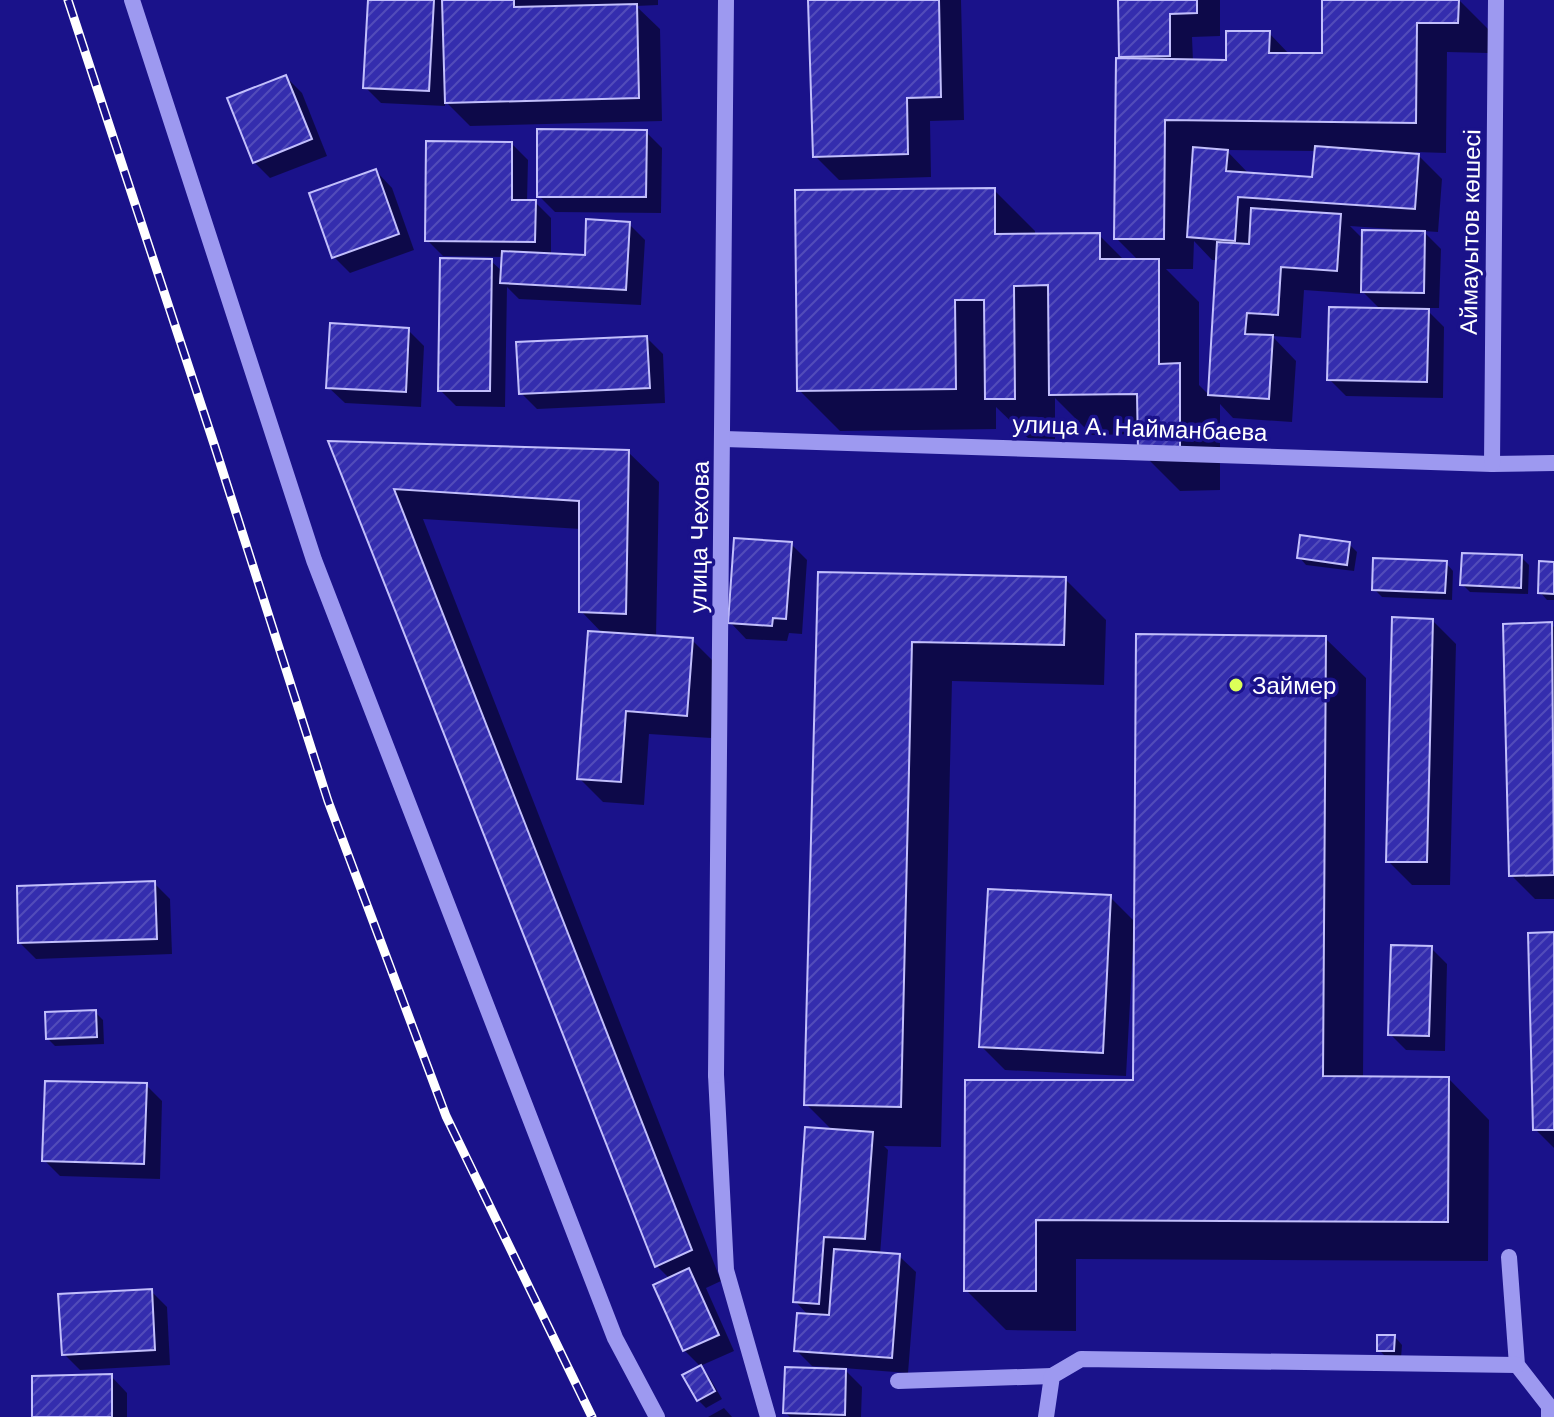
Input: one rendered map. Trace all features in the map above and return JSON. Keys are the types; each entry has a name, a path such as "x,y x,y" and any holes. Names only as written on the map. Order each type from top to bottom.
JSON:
{"street":[{"path":"132,0 314,560 615,1338 657,1417"},
{"name":"улица Чехова","path":"726,0 716,1075 726,1270 768,1417"},
{"name":"Аймауытов көшесі","path":"1492,464 1496,0"},
{"name":"улица А. Найманбаева","path":"724,439 1492,464 1554,463"},
{"path":"1509,1257 1517,1365 1549,1406 1549,1417"},
{"path":"898,1381 1052,1376 1081,1359 1517,1365"},
{"path":"1046,1417 1052,1376"}],"building":[{"path":"368,0 434,0 429,91 363,88"},
{"path":"442,0 514,0 514,7 637,4 639,98 445,103"},
{"path":"808,0 939,0 941,97 907,98 908,154 813,157"},
{"path":"1118,0 1197,0 1197,13 1170,14 1170,56 1119,57"},
{"path":"1322,0 1459,0 1458,23 1417,23 1416,123 1165,120 1164,239 1114,239 1116,58 1226,60 1226,31 1270,31 1269,53 1322,53"},
{"path":"286,75 312,139 253,163 227,98"},
{"path":"537,129 647,130 646,197 537,197"},
{"path":"426,141 512,142 512,200 536,200 535,242 425,241"},
{"path":"1315,146 1419,154 1415,209 1238,197 1235,241 1187,237 1193,147 1228,150 1226,171 1312,177"},
{"path":"376,169 399,234 332,258 309,193"},
{"path":"995,188 995,234 1100,233 1100,259 1159,259 1159,364 1180,363 1180,450 1138,451 1137,394 1049,395 1048,285 1014,286 1015,399 985,399 984,300 955,300 956,389 797,391 795,190"},
{"path":"1251,208 1341,214 1337,271 1281,267 1278,315 1247,313 1245,334 1273,335 1269,399 1208,395 1217,242 1249,244"},
{"path":"586,219 630,222 626,290 500,283 502,251 585,255"},
{"path":"1362,230 1425,231 1424,293 1361,292"},
{"path":"440,258 492,259 490,391 438,391"},
{"path":"1329,307 1429,309 1427,382 1327,380"},
{"path":"330,323 409,328 406,392 326,388"},
{"path":"647,336 650,388 519,394 516,342"},
{"path":"328,441 629,450 626,614 579,612 579,501 394,489 692,1250 655,1267"},
{"path":"1300,535 1350,542 1347,565 1297,558"},
{"path":"734,538 792,542 786,619 773,618 772,626 728,623"},
{"path":"1462,553 1522,555 1521,588 1460,585"},
{"path":"1373,558 1447,561 1445,593 1372,590"},
{"path":"1539,561 1554,562 1554,594 1538,593"},
{"path":"818,572 1066,577 1064,645 912,642 901,1107 804,1105"},
{"path":"1392,617 1433,619 1427,862 1386,862"},
{"path":"1552,622 1554,875 1509,876 1503,624"},
{"path":"588,631 693,638 687,716 626,711 621,782 577,779"},
{"path":"1136,634 1326,636 1323,1076 1449,1077 1448,1222 1036,1220 1036,1291 964,1291 965,1080 1133,1080"},
{"path":"155,881 157,939 18,943 17,886"},
{"path":"988,889 1111,895 1103,1053 979,1047"},
{"path":"1554,932 1554,1130 1533,1130 1528,933"},
{"path":"1391,945 1432,946 1429,1036 1388,1035"},
{"path":"96,1010 97,1037 46,1039 45,1012"},
{"path":"45,1081 147,1083 144,1164 42,1161"},
{"path":"805,1127 873,1132 865,1239 824,1237 819,1304 793,1302"},
{"path":"834,1249 900,1254 892,1358 794,1351 797,1313 829,1315"},
{"path":"689,1268 719,1335 683,1351 653,1285"},
{"path":"152,1289 155,1350 62,1355 58,1294"},
{"path":"1377,1335 1395,1335 1394,1351 1377,1351"},
{"path":"701,1365 715,1391 697,1401 682,1375"},
{"path":"785,1367 846,1369 845,1415 783,1413"},
{"path":"112,1374 112,1417 32,1417 32,1376"}],"railway":[{"path":"68,0 328,801 446,1116 592,1417"}],"place":[{"name":"Займер","path":"1236,685"}]}
